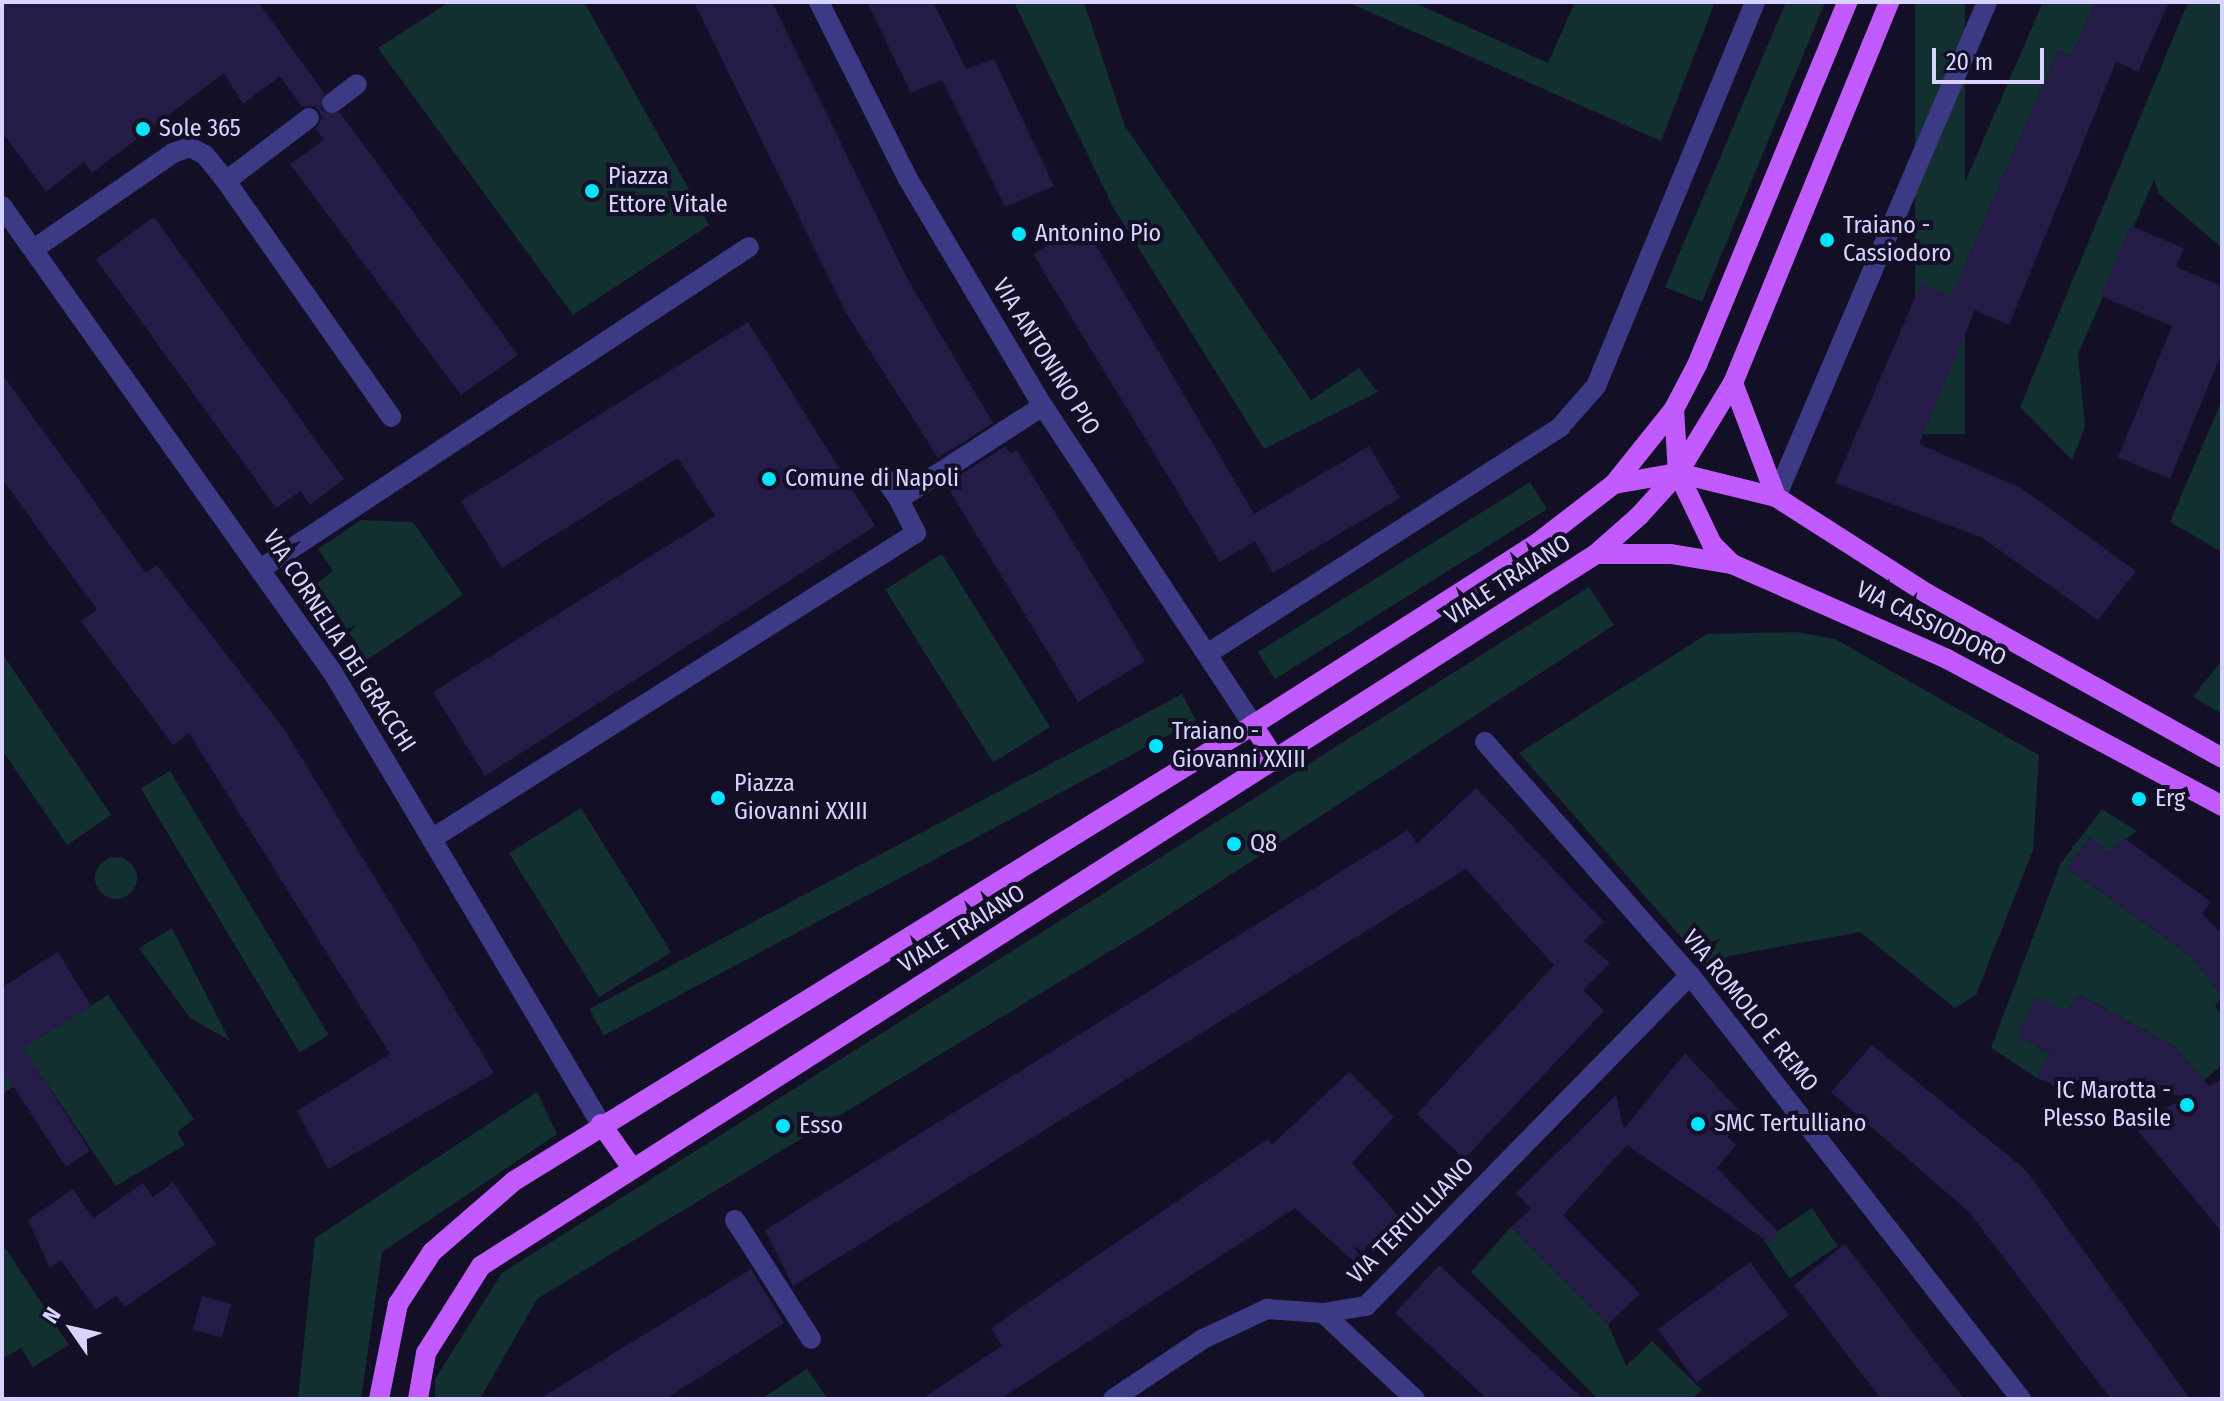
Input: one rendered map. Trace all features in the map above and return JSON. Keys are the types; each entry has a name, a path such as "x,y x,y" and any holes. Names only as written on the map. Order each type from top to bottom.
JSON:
{"main road":[{"path":"1614,484 1674,409 1847,2"},
{"path":"1776,497 1733,383 1889,2"},
{"name":"VIALE TRAIANO","path":"418,1399 426,1353 481,1266 1596,554 1678,473 1733,383"},
{"path":"1674,409 1678,473 1712,544 1732,564"},
{"path":"1614,484 1678,473"},
{"name":"VIA CASSIODORO","path":"1678,473 1776,497 1926,593 2222,758"},
{"name":"VIALE TRAIANO","path":"379,1399 398,1304 432,1252 514,1181 601,1124 1253,725 1535,545 1614,484"},
{"name":"VIA CASSIODORO","path":"1596,554 1671,554 1732,564 1947,659 2222,806"},
{"path":"1253,725 1276,761"},
{"path":"601,1124 632,1168"}],"street":[{"name":"VIA ANTONINO PIO","path":"819,2 908,179 1043,406 1253,725"},
{"path":"1207,654 1560,427 1596,386 1755,2"},
{"path":"1776,497 1987,2"},
{"path":"332,103 357,84"},
{"path":"226,181 309,118"},
{"path":"34,249 190,147 226,181 391,417"},
{"name":"VIA CORNELIA DEI GRACCHI","path":"2,206 262,568 433,838 601,1124"},
{"path":"262,568 749,247"},
{"path":"899,499 1043,406"},
{"path":"433,838 916,533 899,499 882,475"},
{"name":"VIA ROMOLO E REMO","path":"1485,742 1690,975 2021,1399"},
{"name":"VIA TERTULLIANO","path":"1113,1399 1203,1339 1267,1309 1323,1313 1366,1306 1690,975"},
{"path":"735,1220 811,1339"},
{"path":"1323,1313 1415,1399"}],"green space":[{"path":"449,2 584,2 709,225 573,315 378,48"},
{"path":"1014,2 1084,2 1125,126 1311,400 1359,368 1378,392 1264,449 1113,207"},
{"path":"1347,2 1413,2 1548,63 1575,2 1715,2 1661,141"},
{"path":"1786,2 1825,2 1702,302 1665,287"},
{"path":"1915,2 1965,2 1965,434 1915,434"},
{"path":"2043,2 2095,2 2072,56 2058,50 1951,297 1921,284"},
{"path":"2188,2 2222,2 2222,248 2159,194 2154,180 2078,354 2085,427 2072,460 2020,407"},
{"path":"2222,400 2222,548 2220,551 2170,522"},
{"path":"1530,482 1547,509 1275,679 1258,652"},
{"path":"361,520 413,522 463,595 367,660 317,583 333,571 318,549"},
{"path":"942,554 1050,727 993,763 885,590"},
{"path":"1589,587 1614,625 1155,924 537,1299 480,1399 435,1399 435,1379 502,1273"},
{"path":"1796,632 1835,639 2039,755 2033,850 1976,995 1955,1008 1860,932 1729,956 1708,968 1519,753 1707,634"},
{"path":"2,653 111,815 67,845 2,750"},
{"path":"2222,660 2222,714 2193,697"},
{"path":"1182,694 1196,720 604,1036 590,1009"},
{"path":"170,771 329,1035 299,1053 141,789"},
{"path":"581,808 671,952 599,997 509,853"},
{"path":"2102,809 2137,831 2109,852 2089,838 2067,868 2193,958 2222,997 2215,1006 2222,1015 2222,1065 2204,1080 2175,1047 2079,994 2066,1012 2036,998 2017,1036 2049,1053 2037,1078 1991,1048 2061,863"},
{"path":"116,857 131,863 137,878 131,893 116,899 101,893 95,878 101,863"},
{"path":"172,928 230,1041 190,1018 139,948"},
{"path":"108,995 194,1119 177,1132 185,1145 116,1186 38,1071 2,1094 2,1061"},
{"path":"537,1092 557,1134 382,1252 361,1399 298,1399 315,1238"},
{"path":"1812,1208 1838,1246 1790,1279 1764,1240"},
{"path":"1511,1227 1608,1324 1626,1366 1652,1341 1702,1390 1692,1399 1598,1399 1471,1272"},
{"path":"2,1243 69,1345 33,1367 21,1348 2,1359"},
{"path":"807,1369 828,1399 761,1399"}],"building":[{"path":"2,2 258,2 324,93 321,110 340,113 518,355 461,395 290,164 324,140 316,129 322,117 315,106 302,107 280,76 243,104 224,73 92,173 84,162 46,192 2,132"},
{"path":"694,2 772,2 906,276 993,423 938,458 846,313"},
{"path":"867,2 933,2 966,69 994,59 1054,186 1005,207 942,80 911,93"},
{"path":"2095,2 2169,2 2138,72 2116,62 2009,325 1975,310 1919,444 2021,488 2136,571 2098,620 1981,537 1835,483 1921,284 1951,297 2058,50 2072,56"},
{"path":"154,217 344,479 310,505 301,491 276,508 96,259"},
{"path":"1083,223 1254,514 1369,446 1400,498 1273,573 1255,541 1220,562 1033,254"},
{"path":"2130,226 2184,248 2176,267 2222,286 2222,352 2170,479 2118,457 2172,326 2101,296"},
{"path":"748,322 875,526 485,776 433,692 715,516 678,458 502,568 461,501"},
{"path":"2,374 146,573 157,565 284,729 494,1073 328,1169 297,1111 390,1054 189,733 173,745 81,621 97,610 2,479"},
{"path":"1006,446 1010,454 1017,450 1145,661 1078,702 950,491 957,487 952,480"},
{"path":"1476,788 1604,922 1584,941 1610,963 1583,990 1604,1011 1464,1159 1417,1114 1554,965 1466,869 793,1286 765,1230 1408,830 1417,844"},
{"path":"2123,837 2211,902 2202,914 2222,933 2222,997 2193,958 2067,868 2089,838 2109,852"},
{"path":"58,952 91,1006 23,1048 90,1151 66,1167 2,1069 2,987"},
{"name":"IC Marotta - Plesso Basile","path":"2078,994 2175,1047 2209,1086 2222,1079 2222,1232 2133,1125 2187,1097 2081,1079 2072,1093 2037,1078 2049,1053 2017,1036 2035,997 2066,1012"},
{"path":"1872,1045 2026,1170 2190,1399 2111,1399 1969,1212 1831,1092"},
{"path":"1685,1053 1747,1119 1727,1137 1736,1145 1717,1168 1779,1233 1770,1243 1627,1145 1563,1215 1640,1294 1608,1324 1511,1227 1531,1209 1516,1193 1616,1095 1624,1129"},
{"path":"1349,1072 1394,1117 1352,1163 1399,1217 1353,1261 1295,1208 1000,1399 922,1399 1002,1346 991,1328 1268,1139 1272,1145"},
{"path":"173,1182 216,1244 125,1307 116,1296 96,1310 61,1260 50,1268 28,1220 73,1189 93,1218 143,1183 153,1197"},
{"path":"1845,1244 1964,1399 1881,1399 1794,1285"},
{"path":"1750,1262 1789,1315 1697,1382 1658,1329"},
{"path":"1439,1265 1583,1399 1487,1399 1395,1313"},
{"path":"751,1269 784,1323 666,1399 539,1399"},
{"path":"202,1296 231,1304 222,1338 193,1330"}],"place":[{"name":"Sole 365","path":"143,129"},
{"name":"Piazza Ettore Vitale","path":"592,191"},
{"name":"Antonino Pio","path":"1019,234"},
{"name":"Traiano - Cassiodoro","path":"1827,240"},
{"name":"Comune di Napoli","path":"769,479"},
{"name":"Traiano - Giovanni XXIII","path":"1156,746"},
{"name":"Piazza Giovanni XXIII","path":"718,798"},
{"name":"Erg","path":"2139,799"},
{"name":"Q8","path":"1234,844"},
{"name":"IC Marotta - Plesso Basile","path":"2187,1105"},
{"name":"SMC Tertulliano","path":"1698,1124"},
{"name":"Esso","path":"783,1126"}]}
